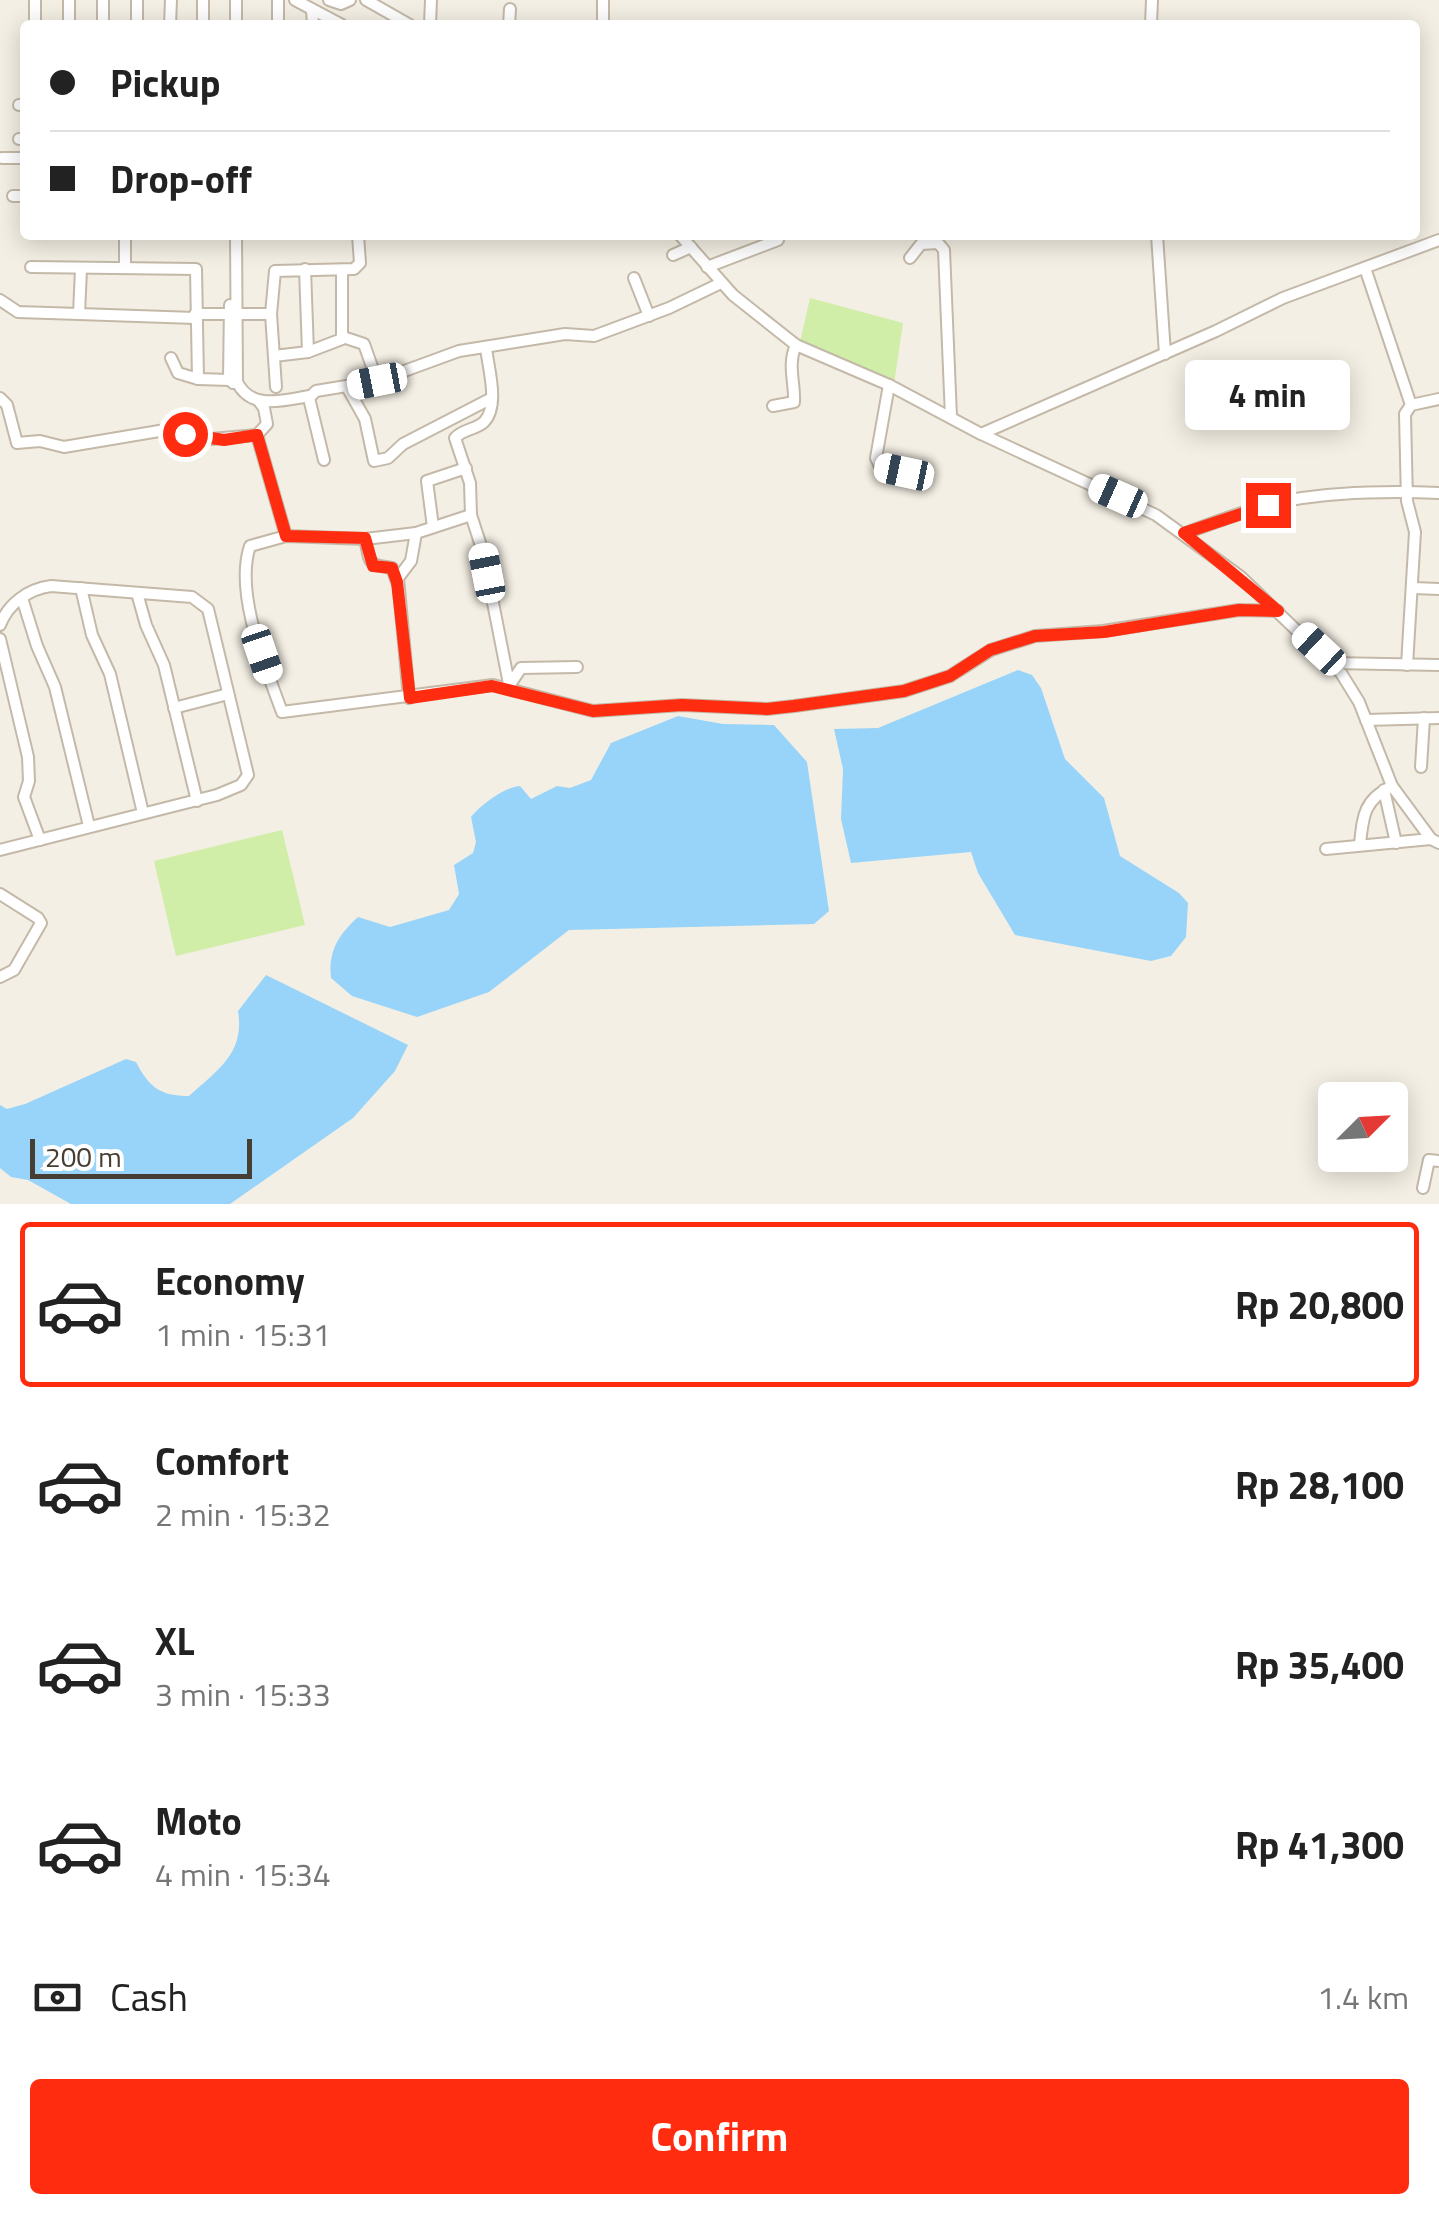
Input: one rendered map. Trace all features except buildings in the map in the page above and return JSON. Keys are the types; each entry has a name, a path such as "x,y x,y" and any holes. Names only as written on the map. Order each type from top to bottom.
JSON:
{"street":[{"path":"295,0 332,20"},
{"path":"330,0 341,4 350,0"},
{"path":"366,0 401,20"},
{"path":"509,20 510,9"},
{"path":"312,10 312,20"},
{"path":"125,240 125,268"},
{"path":"233,240 233,381 258,400 276,403 310,396 316,391 377,381 446,354 565,334 594,336 721,283"},
{"path":"276,387 271,314 274,272 354,269 360,262 358,240"},
{"path":"685,240 721,283 796,345 889,385 981,434 1143,508 1184,533 1278,611 1332,663 1351,688 1388,788 1396,843"},
{"path":"707,266 778,240"},
{"path":"1156,240 1166,354"},
{"path":"981,434 1166,354 1283,298 1439,240"},
{"path":"910,258 920,244 938,243 944,250 951,416"},
{"path":"673,255 691,246"},
{"path":"197,254 198,378"},
{"path":"31,267 196,269"},
{"path":"1364,268 1411,405"},
{"path":"79,314 81,269"},
{"path":"306,269 308,352"},
{"path":"342,270 343,337"},
{"path":"634,278 649,316"},
{"path":"0,300 18,312 271,314"},
{"path":"274,356 308,352 343,337 364,344 377,381"},
{"path":"773,406 794,402 790,378 796,345"},
{"path":"486,348 492,398 486,419 455,438 470,483 471,515 483,552 509,688"},
{"path":"171,358 178,373 233,381"},
{"path":"889,385 876,458 881,468 904,472"},
{"path":"347,387 365,419 374,461 388,458 402,444 492,398"},
{"path":"310,396 324,460"},
{"path":"0,398 8,404 14,436 20,444 40,442 64,447 172,429 211,439 257,435 268,424 258,400"},
{"path":"1408,665 1415,528 1406,491 1405,414 1411,405 1439,399"},
{"path":"257,435 286,536"},
{"path":"434,527 427,481 466,468"},
{"path":"1184,533 1290,500 1406,491 1439,493"},
{"path":"471,515 416,533 365,538 286,536 254,544 247,555 254,624 282,712 483,686 509,688 593,711 682,705 767,709 904,691 950,676 990,650 1035,636 1104,632 1239,610 1278,611"},
{"path":"397,582 411,561 416,533"},
{"path":"365,538 370,563 376,568 392,568 397,582 410,698"},
{"path":"0,625 6,612 40,587 192,597 204,603 246,761 247,778 237,786 197,800 0,850"},
{"path":"81,588 92,635 110,674 142,813"},
{"path":"1412,588 1439,589"},
{"path":"137,594 146,625 160,651 197,800"},
{"path":"22,598 36,646 55,687 89,826"},
{"path":"0,641 28,757 29,781 24,797 40,840"},
{"path":"1332,663 1439,665"},
{"path":"509,688 521,668 577,666"},
{"path":"174,708 228,694"},
{"path":"1422,767 1424,718"},
{"path":"1366,720 1439,718"},
{"path":"1388,788 1435,841"},
{"path":"1360,844 1365,808 1388,788"},
{"path":"1326,849 1435,841"},
{"path":"0,894 41,923 14,970 0,977"},
{"path":"1423,1188 1429,1160 1439,1161"}],"green space":[{"path":"810,298 903,323 894,384 799,347"},
{"path":"282,830 305,925 176,956 154,861"}],"water":[{"path":"1018,670 1032,675 1041,688 1065,759 1104,798 1120,856 1179,893 1188,903 1186,937 1171,956 1151,961 1015,935 978,873 971,852 851,863 841,819 843,769 834,729 878,728"},
{"path":"678,716 723,724 774,725 807,762 829,911 814,924 569,930 489,992 417,1017 352,996 331,978 336,945 358,917 390,927 449,910 459,894 454,865 473,853 476,842 471,817 487,802 514,787 520,786 531,799 557,786 570,788 591,780 611,743"},
{"path":"266,975 408,1045 395,1071 353,1118 230,1204 71,1204 28,1180 11,1177 0,1168 0,1105 7,1109 25,1104 126,1059 136,1062 157,1088 189,1096 227,1060 237,1038 238,1011"}],"route":[{"path":"185,434 224,440 257,435 286,536 365,538 370,563 376,568 392,568 397,582 410,698 500,686 593,711 682,705 767,709 872,698 937,681 990,650 1035,636 1104,632 1239,610 1278,611 1184,533 1268,505"}]}
